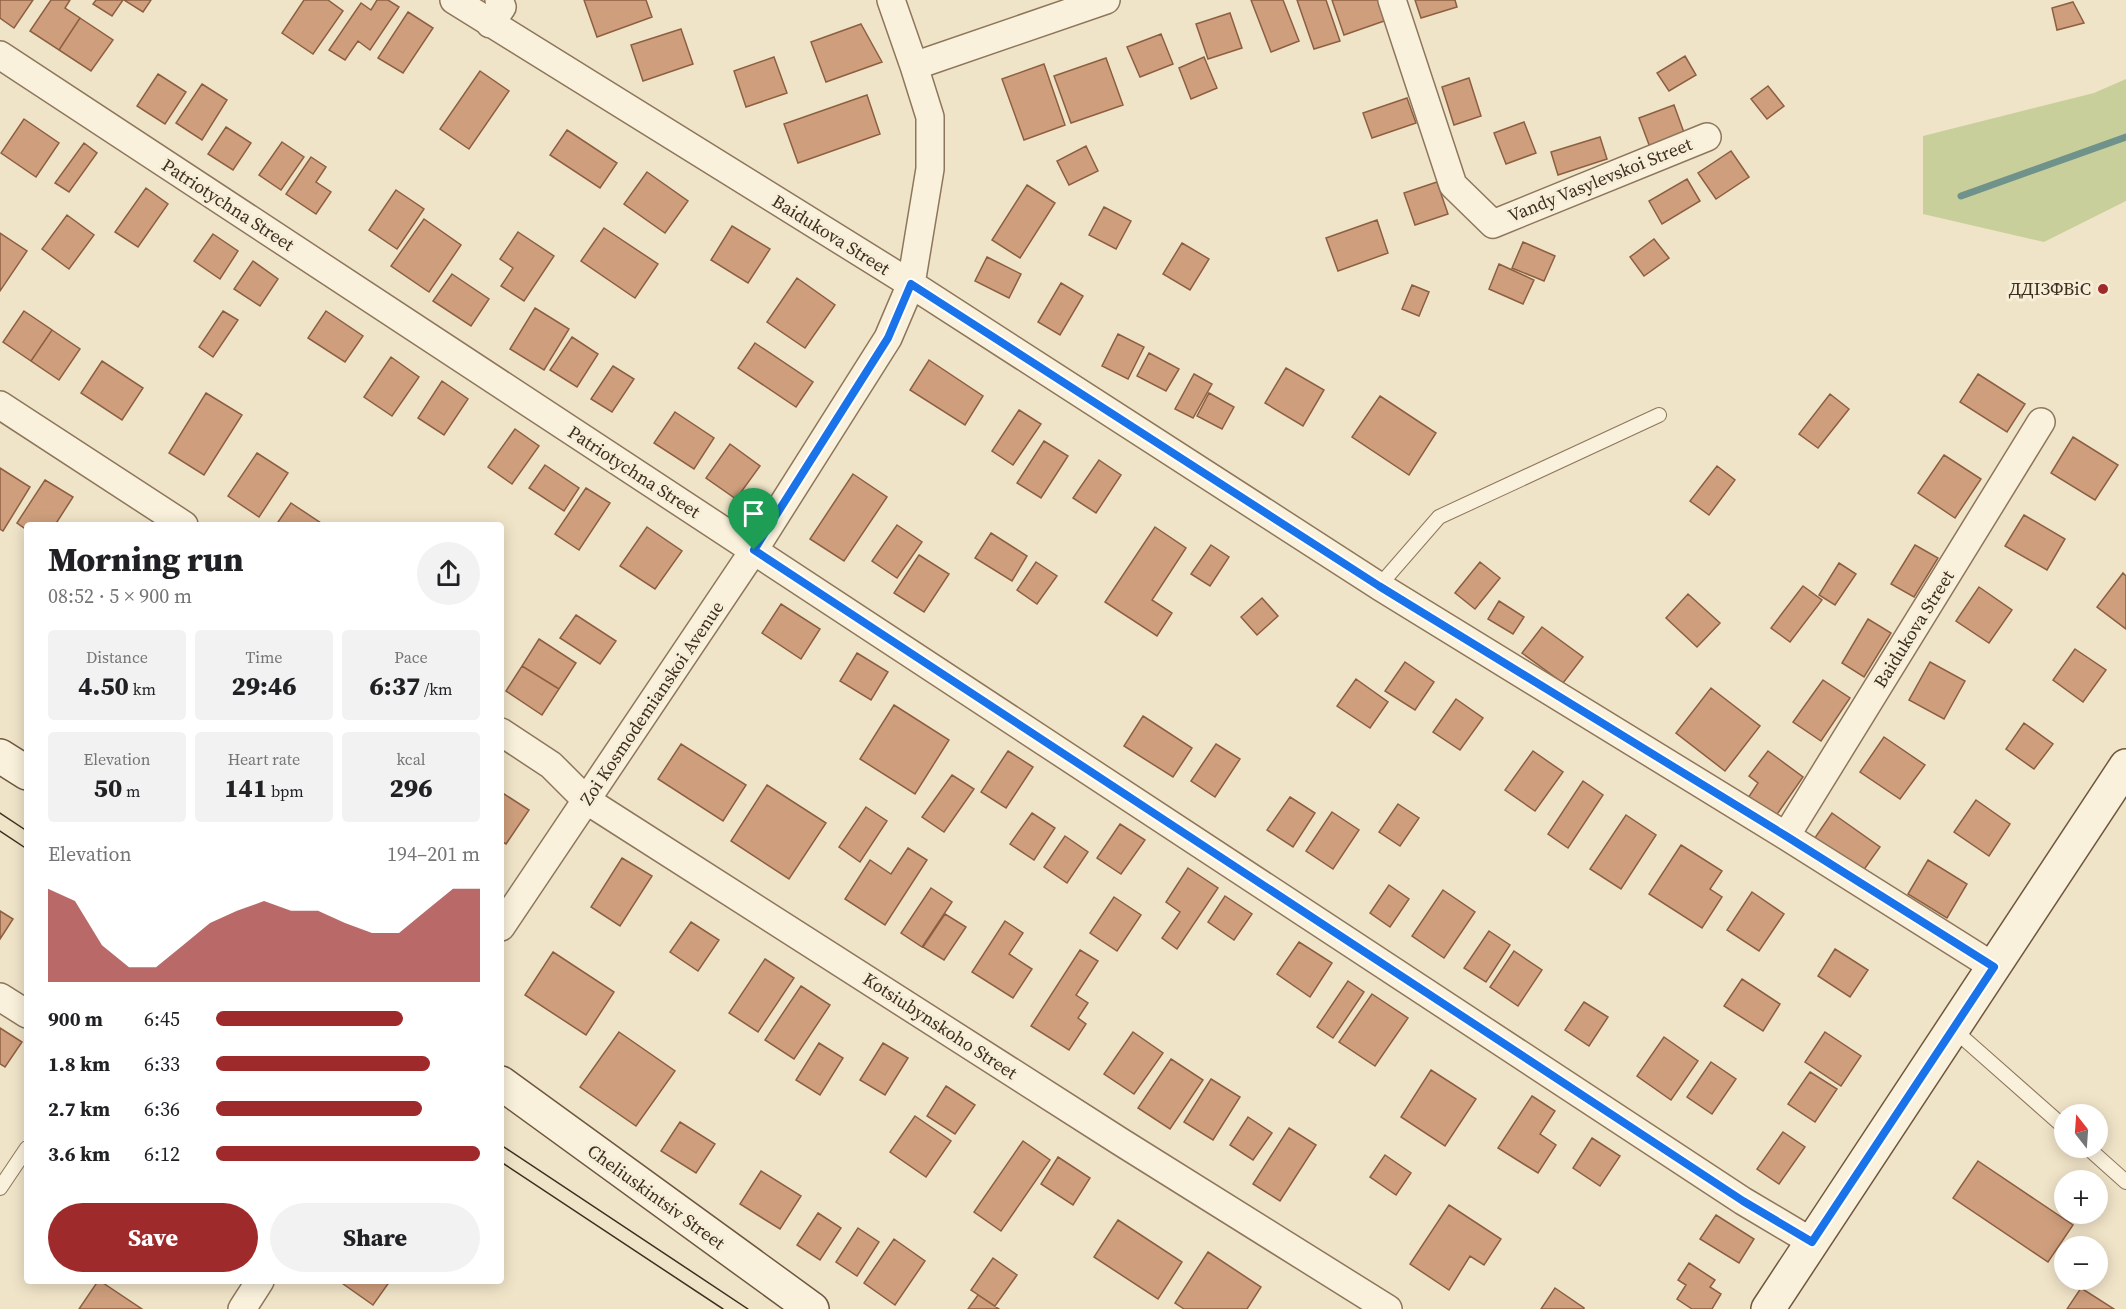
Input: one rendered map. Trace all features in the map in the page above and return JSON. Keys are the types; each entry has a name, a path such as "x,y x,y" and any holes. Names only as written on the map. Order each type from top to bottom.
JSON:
{"main road":[{"path":"0,756 24,771"},
{"path":"1768,1309 2126,766"},
{"name":"Cheliuskintsiv Street","path":"504,1085 812,1309"}],"street":[{"name":"Baidukova Street","path":"454,0 494,12 1379,586 1786,836 1994,967"},
{"name":"Zoi Kosmodemianskoi Avenue","path":"504,923 754,550 888,338 911,284 930,169 930,117 891,0"},
{"path":"914,66 1106,0"},
{"name":"Vandy Vasylevskoi Street","path":"1392,0 1453,185 1493,224 1707,137"},
{"name":"Patriotychna Street","path":"0,55 1743,1201 1812,1242"},
{"path":"0,405 179,522"},
{"name":"Baidukova Street","path":"1786,836 2042,422"},
{"name":"Kotsiubynskoho Street","path":"504,734 551,765 586,800 1121,1142 1388,1309"},
{"path":"0,996 24,1012"},
{"path":"242,1309 258,1284"}],"lane":[{"path":"1379,586 1439,517 1659,415"},
{"path":"1953,1029 2054,1118"},
{"path":"0,1188 24,1152"},
{"path":"2099,1158 2126,1182"}],"green space":[{"path":"2126,79 2126,201 2044,242 1923,214 1923,136 2094,93"}],"building":[{"path":"0,0 33,0 14,28 0,18"},
{"path":"51,0 70,0 65,8 80,18 59,50 30,31"},
{"path":"96,0 123,0 112,16 93,4"},
{"path":"124,0 151,0 143,12"},
{"path":"304,0 328,0 343,11 313,54 282,33"},
{"path":"377,0 388,0 399,7 370,50 358,41 345,60 329,50 361,3 371,10"},
{"path":"584,0 646,0 652,17 597,37"},
{"path":"1251,0 1283,0 1299,41 1271,52"},
{"path":"1297,0 1326,0 1340,41 1314,49"},
{"path":"1332,0 1380,0 1387,20 1344,35"},
{"path":"1415,0 1455,0 1457,7 1421,18"},
{"path":"2073,2 2084,23 2057,30 2052,8"},
{"path":"408,12 433,28 403,73 378,58"},
{"path":"1230,13 1242,48 1208,59 1196,24"},
{"path":"80,18 113,40 91,71 59,50"},
{"path":"861,24 882,62 826,82 811,42"},
{"path":"681,29 693,64 643,81 631,45"},
{"path":"1161,34 1173,64 1140,77 1127,47"},
{"path":"1685,56 1696,75 1669,91 1657,73"},
{"path":"774,57 787,93 746,107 734,71"},
{"path":"1204,57 1217,88 1191,99 1179,68"},
{"path":"1106,58 1123,105 1071,123 1054,76"},
{"path":"1044,64 1065,125 1024,140 1002,79"},
{"path":"480,71 509,91 469,149 440,129"},
{"path":"158,74 186,92 165,124 137,106"},
{"path":"1469,78 1481,116 1454,125 1442,87"},
{"path":"202,84 227,100 202,140 176,123"},
{"path":"1768,86 1784,106 1767,119 1751,99"},
{"path":"867,95 880,134 798,163 784,124"},
{"path":"1407,98 1416,123 1372,138 1363,113"},
{"path":"1674,105 1686,138 1651,150 1639,118"},
{"path":"24,119 59,143 36,177 1,153"},
{"path":"1524,122 1536,153 1506,164 1494,133"},
{"path":"226,127 251,143 233,170 208,154"},
{"path":"567,130 617,163 600,188 550,155"},
{"path":"1600,137 1607,159 1558,175 1551,152"},
{"path":"282,142 304,157 281,190 259,175"},
{"path":"84,143 97,153 69,192 55,183"},
{"path":"1086,146 1098,171 1069,185 1057,161"},
{"path":"1731,151 1749,177 1716,199 1698,173"},
{"path":"311,157 326,167 316,182 331,192 316,214 286,194"},
{"path":"647,172 688,201 665,233 624,204"},
{"path":"1687,179 1700,201 1662,224 1649,201"},
{"path":"1437,182 1448,214 1415,225 1404,193"},
{"path":"1027,185 1055,203 1020,258 992,240"},
{"path":"146,188 168,204 138,247 115,232"},
{"path":"396,190 424,209 397,249 369,230"},
{"path":"1104,207 1131,221 1116,249 1089,235"},
{"path":"67,215 94,235 69,269 42,249"},
{"path":"424,219 461,245 429,292 391,266"},
{"path":"1377,220 1388,253 1338,271 1326,238"},
{"path":"732,226 770,249 748,283 711,260"},
{"path":"604,228 658,264 635,298 581,261"},
{"path":"518,232 554,256 524,301 501,286 513,268 500,259"},
{"path":"0,233 27,251 0,291"},
{"path":"213,234 238,251 220,279 194,261"},
{"path":"1654,239 1669,258 1644,276 1630,257"},
{"path":"1523,242 1555,256 1544,281 1512,268"},
{"path":"1182,243 1209,259 1190,290 1163,274"},
{"path":"987,257 1021,274 1009,298 975,281"},
{"path":"253,261 278,279 260,306 234,289"},
{"path":"1499,264 1534,280 1523,304 1489,289"},
{"path":"452,274 489,299 471,326 433,301"},
{"path":"797,278 835,305 805,348 767,322"},
{"path":"1061,283 1083,296 1060,335 1038,322"},
{"path":"1412,285 1429,292 1419,316 1402,309"},
{"path":"535,308 569,329 544,370 510,349"},
{"path":"24,311 52,330 31,361 3,342"},
{"path":"223,311 238,320 213,357 199,347"},
{"path":"326,311 363,336 345,362 308,338"},
{"path":"52,330 80,349 59,380 31,361"},
{"path":"1118,334 1144,347 1128,379 1102,366"},
{"path":"572,337 598,354 577,387 550,370"},
{"path":"755,343 813,382 796,407 738,368"},
{"path":"1149,353 1179,369 1166,391 1137,376"},
{"path":"391,357 419,377 392,416 364,397"},
{"path":"929,360 983,396 965,425 910,390"},
{"path":"102,361 143,388 122,420 81,393"},
{"path":"613,366 634,379 612,412 591,399"},
{"path":"1286,368 1324,390 1303,426 1265,403"},
{"path":"1194,374 1212,384 1193,418 1175,409"},
{"path":"1978,374 2025,404 2007,432 1960,402"},
{"path":"442,381 468,399 444,435 418,418"},
{"path":"206,393 242,415 204,475 169,453"},
{"path":"1209,393 1234,407 1222,429 1197,416"},
{"path":"1830,394 1849,409 1818,448 1799,434"},
{"path":"1380,396 1436,433 1409,475 1352,437"},
{"path":"1019,410 1041,424 1013,465 992,451"},
{"path":"675,412 714,438 694,469 654,443"},
{"path":"515,429 539,446 512,484 488,467"},
{"path":"2073,437 2118,465 2095,500 2051,473"},
{"path":"1044,441 1068,456 1041,498 1017,483"},
{"path":"730,444 760,466 736,499 706,478"},
{"path":"257,453 288,473 259,517 228,496"},
{"path":"1944,455 1981,479 1955,518 1918,493"},
{"path":"1099,460 1121,475 1096,513 1073,498"},
{"path":"545,465 579,488 564,511 529,488"},
{"path":"1717,466 1735,480 1709,515 1690,501"},
{"path":"0,468 30,487 3,531 0,529"},
{"path":"853,474 887,497 844,561 810,539"},
{"path":"45,480 73,497 57,522 24,522 24,528 17,523"},
{"path":"586,488 610,503 579,550 555,534"},
{"path":"291,503 320,522 278,522"},
{"path":"2024,515 2065,539 2047,570 2005,546"},
{"path":"897,525 922,542 897,578 872,561"},
{"path":"647,527 682,551 655,589 620,566"},
{"path":"1155,527 1186,548 1152,600 1172,613 1157,636 1105,602"},
{"path":"991,533 1027,556 1012,581 975,558"},
{"path":"1211,545 1229,557 1210,586 1191,574"},
{"path":"1915,545 1938,558 1914,597 1891,584"},
{"path":"919,555 949,574 924,612 894,593"},
{"path":"1036,562 1057,576 1037,604 1017,590"},
{"path":"1480,562 1500,578 1475,609 1455,593"},
{"path":"1839,563 1856,574 1835,605 1819,595"},
{"path":"2123,573 2126,576 2126,629 2097,607"},
{"path":"1803,586 1822,600 1790,642 1771,628"},
{"path":"1979,587 2012,610 1989,643 1956,621"},
{"path":"1688,594 1720,623 1697,647 1666,618"},
{"path":"1262,598 1278,616 1257,635 1241,617"},
{"path":"1499,601 1524,617 1513,634 1488,619"},
{"path":"781,604 820,629 801,659 762,633"},
{"path":"576,615 616,641 600,664 560,638"},
{"path":"1868,619 1891,633 1864,677 1842,663"},
{"path":"1542,627 1583,657 1563,683 1522,653"},
{"path":"539,639 576,663 559,689 522,666"},
{"path":"2075,649 2106,670 2083,702 2053,680"},
{"path":"857,653 888,672 871,700 840,681"},
{"path":"1405,662 1434,682 1415,710 1385,691"},
{"path":"1930,662 1965,681 1944,719 1909,700"},
{"path":"522,666 559,689 542,715 506,691"},
{"path":"1356,679 1388,702 1370,728 1337,706"},
{"path":"1823,680 1850,698 1821,741 1793,722"},
{"path":"1711,688 1760,726 1725,771 1676,733"},
{"path":"1456,699 1483,718 1460,750 1433,732"},
{"path":"894,705 949,740 915,794 860,759"},
{"path":"1143,716 1192,748 1173,777 1124,746"},
{"path":"2024,723 2053,744 2034,769 2006,749"},
{"path":"1884,737 1925,765 1900,799 1860,772"},
{"path":"681,744 746,785 723,821 658,779"},
{"path":"1216,744 1240,759 1215,797 1191,781"},
{"path":"1008,751 1033,767 1006,808 981,792"},
{"path":"1533,751 1563,772 1535,811 1505,790"},
{"path":"1768,751 1803,777 1773,820 1746,801 1758,783 1749,776"},
{"path":"952,775 974,789 944,832 922,817"},
{"path":"1583,781 1603,795 1568,848 1548,834"},
{"path":"767,785 826,823 789,879 731,841"},
{"path":"504,794 529,810 506,844 504,843"},
{"path":"1290,797 1315,813 1293,847 1267,830"},
{"path":"1976,800 2010,824 1989,856 1954,832"},
{"path":"1398,804 1419,818 1400,846 1379,832"},
{"path":"866,807 887,821 860,862 839,847"},
{"path":"1332,812 1359,830 1333,869 1306,851"},
{"path":"1032,813 1055,828 1034,860 1010,844"},
{"path":"1832,813 1880,847 1858,878 1810,845"},
{"path":"1626,815 1656,835 1621,889 1590,869"},
{"path":"1120,824 1145,840 1121,874 1097,858"},
{"path":"1065,836 1088,852 1067,883 1044,867"},
{"path":"1681,845 1722,871 1710,889 1722,897 1702,928 1649,894"},
{"path":"908,848 927,860 885,925 845,899 870,860 891,874"},
{"path":"622,858 652,876 620,926 591,907"},
{"path":"1928,860 1967,884 1947,918 1908,894"},
{"path":"1188,868 1218,888 1177,949 1162,938 1180,912 1166,902"},
{"path":"1389,885 1409,899 1390,927 1370,913"},
{"path":"931,888 952,902 922,947 901,933"},
{"path":"1443,890 1475,912 1444,958 1412,936"},
{"path":"1752,892 1784,914 1759,951 1727,930"},
{"path":"1225,896 1252,914 1234,940 1208,922"},
{"path":"1114,897 1141,915 1117,951 1090,933"},
{"path":"0,911 13,919 0,939"},
{"path":"945,914 966,927 944,960 923,947"},
{"path":"1005,921 1023,933 1009,954 1032,969 1013,998 972,972"},
{"path":"691,922 719,940 698,971 670,952"},
{"path":"1489,931 1510,945 1486,982 1464,968"},
{"path":"1299,942 1332,963 1310,997 1277,974"},
{"path":"1835,949 1868,970 1850,997 1818,976"},
{"path":"1080,950 1098,961 1076,995 1088,1003 1078,1018 1086,1024 1069,1050 1031,1026"},
{"path":"1514,951 1542,970 1518,1006 1490,987"},
{"path":"553,952 614,992 586,1035 525,995"},
{"path":"765,959 794,978 758,1032 729,1013"},
{"path":"1742,979 1780,1004 1763,1031 1724,1006"},
{"path":"1348,981 1364,992 1333,1038 1317,1027"},
{"path":"801,986 830,1005 794,1059 765,1040"},
{"path":"1372,994 1408,1018 1375,1066 1339,1042"},
{"path":"1584,1002 1608,1017 1589,1046 1565,1030"},
{"path":"0,1028 22,1042 5,1067 0,1064"},
{"path":"619,1032 675,1071 636,1126 580,1087"},
{"path":"1133,1032 1163,1053 1134,1094 1104,1074"},
{"path":"1825,1032 1861,1056 1841,1086 1805,1062"},
{"path":"1664,1037 1698,1061 1671,1100 1637,1076"},
{"path":"819,1043 843,1058 820,1095 796,1080"},
{"path":"883,1043 908,1058 885,1095 860,1080"},
{"path":"1171,1059 1203,1080 1170,1129 1138,1108"},
{"path":"1711,1062 1736,1079 1712,1114 1687,1097"},
{"path":"1431,1070 1476,1099 1445,1146 1401,1117"},
{"path":"1810,1072 1837,1089 1815,1122 1788,1104"},
{"path":"1211,1079 1240,1097 1213,1140 1184,1122"},
{"path":"946,1086 975,1105 955,1134 927,1116"},
{"path":"1532,1096 1555,1111 1540,1134 1556,1145 1538,1173 1498,1148"},
{"path":"915,1116 951,1141 926,1177 890,1152"},
{"path":"1248,1117 1272,1133 1253,1160 1230,1145"},
{"path":"680,1122 715,1144 696,1173 661,1151"},
{"path":"1289,1128 1316,1145 1280,1201 1253,1184"},
{"path":"1783,1132 1805,1147 1779,1184 1757,1169"},
{"path":"1592,1138 1620,1156 1600,1186 1573,1168"},
{"path":"1023,1141 1050,1160 1001,1231 974,1212"},
{"path":"1385,1155 1411,1173 1396,1195 1370,1177"},
{"path":"1058,1157 1090,1178 1073,1205 1041,1184"},
{"path":"1978,1161 2054,1212 2054,1224 2073,1225 2066,1236 2054,1236 2054,1253 2048,1262 1953,1198"},
{"path":"761,1171 801,1196 780,1229 740,1204"},
{"path":"1449,1205 1501,1239 1484,1265 1470,1256 1449,1290 1410,1264"},
{"path":"818,1213 841,1228 820,1260 797,1245"},
{"path":"1716,1215 1754,1239 1739,1263 1700,1239"},
{"path":"1118,1220 1182,1262 1158,1299 1094,1257"},
{"path":"858,1228 879,1242 857,1276 836,1262"},
{"path":"894,1239 925,1261 895,1305 864,1283"},
{"path":"1208,1252 1261,1287 1247,1309 1184,1309 1175,1303"},
{"path":"993,1258 1017,1275 995,1306 971,1290"},
{"path":"1689,1263 1715,1280 1710,1287 1721,1294 1712,1309 1692,1309 1677,1299 1686,1285 1678,1280"},
{"path":"96,1284 104,1284 142,1309 79,1309"},
{"path":"343,1284 388,1284 373,1305"},
{"path":"1555,1288 1584,1308 1584,1309 1541,1309"},
{"path":"2080,1290 2084,1290 2114,1309 2067,1309"},
{"path":"978,1295 999,1309 968,1309"}],"waterway":[{"path":"1961,196 2126,137"}],"tram line":[{"path":"0,813 24,829"},
{"path":"0,831 24,847"},
{"path":"504,1147 748,1309"},
{"path":"504,1164 723,1309"}],"place":[{"name":"ДДІЗФВіС","path":"2103,289"}],"route":[{"path":"911,284 1379,586 1786,836 1994,967 1812,1242 1743,1201 754,550 888,338 911,284"}]}
